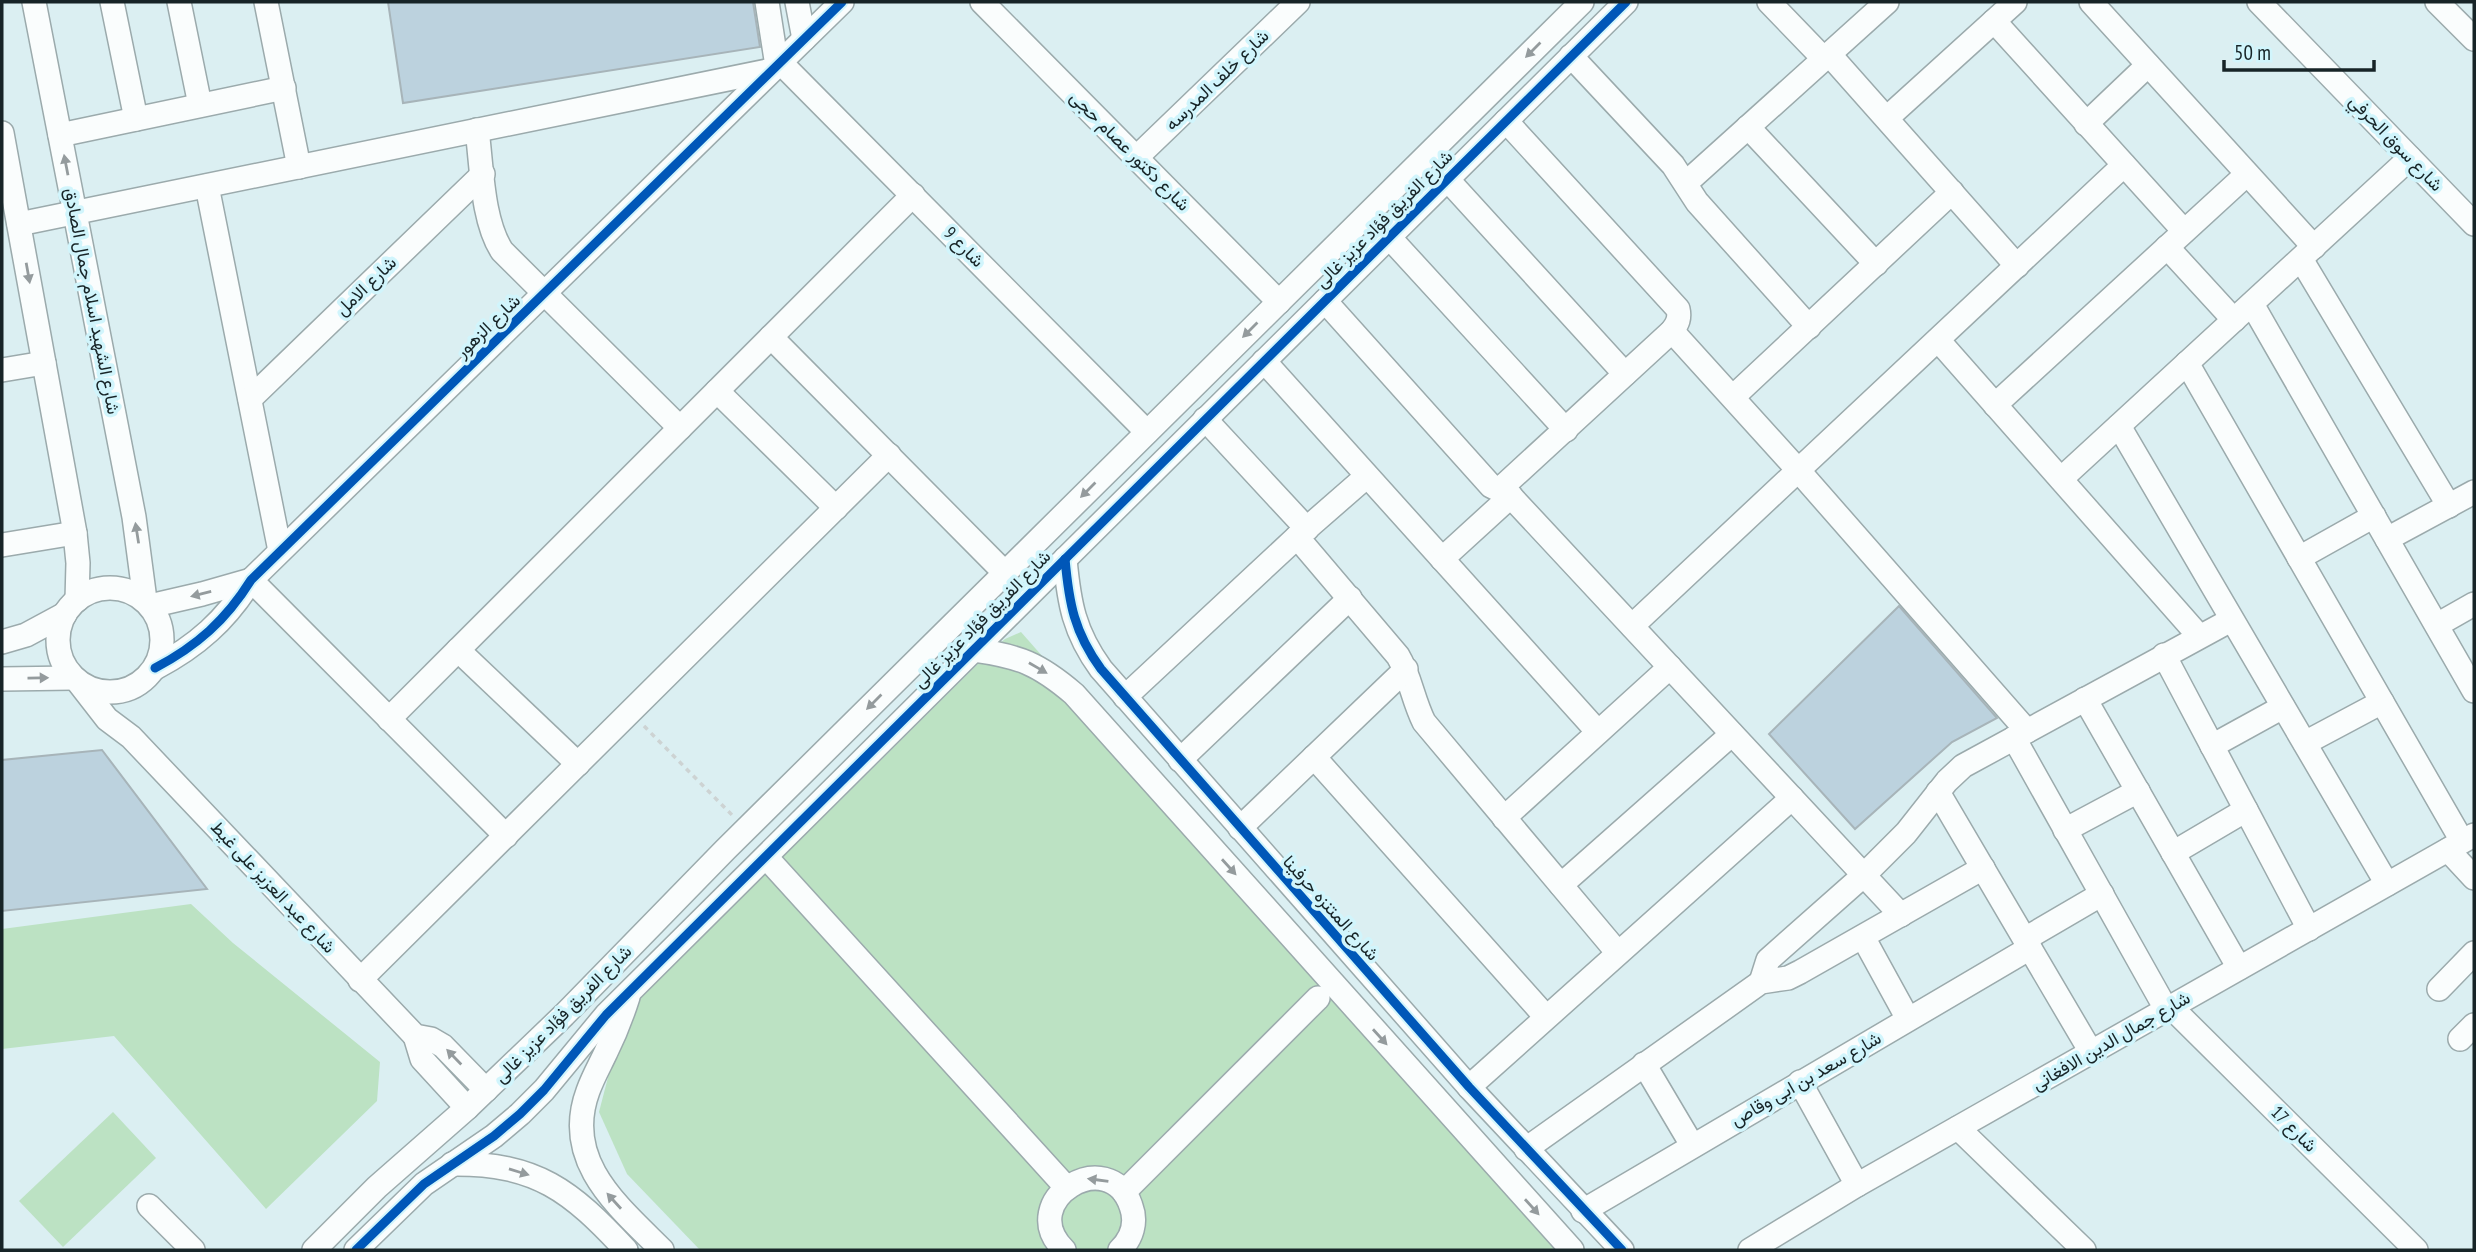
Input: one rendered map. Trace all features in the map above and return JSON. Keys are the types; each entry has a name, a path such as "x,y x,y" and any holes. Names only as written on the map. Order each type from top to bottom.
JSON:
{"street":[{"name":"شارع الشهيد اسلام جمال الصادق","path":"34,2 134,517 147,603"},
{"path":"112,2 136,118"},
{"path":"179,2 200,106"},
{"path":"266,2 299,167"},
{"path":"19,224 776,66 767,2"},
{"path":"797,2 804,39"},
{"name":"شارع الزهور","path":"155,668 180,655 220,622 237,603 251,580 280,551 842,2"},
{"name":"شارع دكتور عصام حجى","path":"982,2 1279,302"},
{"name":"شارع خلف المدرسه","path":"1137,157 1298,2"},
{"name":"شارع الفريق فؤاد عزيز غالى","path":"314,1250 377,1188 564,1016 724,850 1582,2"},
{"name":"شارع الفريق فؤاد عزيز غالى","path":"356,1250 412,1195 485,1143 520,1114 629,993 1626,2"},
{"path":"1769,2 1827,56 1886,118 2017,266"},
{"path":"1686,183 1887,2"},
{"path":"1886,118 2015,2"},
{"path":"2091,2 2247,174 2307,253 2449,506"},
{"name":"شارع سوق الحرفي","path":"2259,2 2474,224"},
{"path":"2439,2 2474,39"},
{"path":"1994,21 2184,231"},
{"path":"1571,56 1673,165 1697,202 1809,327"},
{"path":"2086,124 2148,65"},
{"name":"شارع 9","path":"776,66 913,195 1147,432"},
{"path":"60,135 284,88"},
{"path":"1442,559 1566,430 1672,331 1679,317 1678,309 1506,121"},
{"path":"1748,127 1876,264"},
{"path":"477,130 489,219 496,242 510,260 680,428"},
{"path":"2,133 4,163 19,224 75,533 78,564 71,607 59,626 59,654 76,681 91,690 118,692 132,689 149,676 160,658 163,636 156,615 147,603 132,593 111,588 89,592 71,607 26,635 2,642"},
{"path":"2061,479 2410,158"},
{"path":"1632,626 2124,165"},
{"path":"1409,173 1439,187 1625,374"},
{"name":"شارع الامل","path":"250,399 483,174"},
{"path":"1995,405 2247,174"},
{"path":"207,186 280,551"},
{"path":"1733,397 1952,192"},
{"path":"389,719 913,195"},
{"path":"1389,237 1566,430"},
{"path":"2167,247 2234,320"},
{"path":"1325,301 1491,486 1507,492 1901,915"},
{"path":"2252,304 2474,691"},
{"name":"شارع 17","path":"1672,331 1798,470 2020,734 2065,830 2169,1008 2416,1250"},
{"path":"771,337 1005,573"},
{"path":"1938,340 2199,636"},
{"path":"1264,361 1598,732"},
{"path":"2,370 44,363"},
{"path":"2187,363 2461,842 2474,878"},
{"path":"717,391 836,508"},
{"path":"1205,419 1302,533 1350,598 1389,644 1406,669 1424,722 1618,953"},
{"path":"2119,426 2387,884"},
{"path":"360,980 890,455"},
{"path":"1125,697 1367,476"},
{"path":"2387,539 2474,492"},
{"path":"2299,558 2374,516"},
{"path":"2,545 75,533"},
{"name":"شارع المتنزه حرفينا","path":"1065,559 1069,597 1080,636 1101,669 1469,1087 1622,1250"},
{"path":"251,580 506,836"},
{"name":"شارع الزهور","path":"147,603 202,594 251,580"},
{"path":"1180,760 1350,598"},
{"path":"2437,625 2474,604"},
{"path":"1761,982 1768,960 1864,875 1918,820 1938,792 1963,766 2231,620"},
{"path":"458,650 578,764"},
{"path":"974,650 1018,658 1038,667 1057,680 1090,711 1572,1250"},
{"path":"2164,655 2309,929"},
{"path":"1504,818 1670,667"},
{"path":"1201,835 1233,820 1314,757 1406,669"},
{"path":"2,679 76,681"},
{"name":"شارع عبد العزيز على غيط","path":"76,681 97,708 131,737 415,1036 422,1059 467,1108"},
{"path":"131,737 128,713 132,689"},
{"path":"2085,699 2239,968"},
{"path":"2305,743 2382,702"},
{"path":"2212,746 2283,707"},
{"path":"1561,885 1732,734"},
{"path":"838,738 862,761"},
{"path":"1314,757 1546,1017"},
{"path":"2065,830 2138,791"},
{"path":"1938,792 2091,1052"},
{"path":"1469,1087 1792,798"},
{"path":"2173,853 2246,810"},
{"name":"شارع جمال الدين الافغانى","path":"1750,1250 1857,1185 2461,842"},
{"path":"724,850 749,873"},
{"path":"766,857 1066,1187"},
{"path":"1526,1149 1761,982 1788,978 1983,868"},
{"name":"شارع سعد بن ابى وقاص","path":"1583,1211 1908,1019 2102,894"},
{"path":"1863,937 1908,1019"},
{"path":"2439,989 2474,953"},
{"path":"629,993 615,1033 586,1093 582,1139 587,1161 597,1182 662,1250"},
{"path":"1124,1192 1318,998"},
{"path":"564,1016 587,1038"},
{"name":"شارع عبد العزيز على غيط","path":"415,1036 438,1041 486,1090"},
{"path":"1644,1064 1692,1145"},
{"path":"1800,1082 1857,1185"},
{"path":"1958,1128 2084,1250"},
{"path":"452,1164 493,1166 522,1173 551,1185 584,1207 625,1250"},
{"path":"1062,1250 1054,1237 1052,1210 1066,1187 1089,1178 1114,1184 1130,1200 1134,1221 1128,1241 1122,1250"},
{"path":"149,1206 193,1250"}],"path":[{"path":"630,712 746,829"}],"green space":[{"path":"1021,632 1565,1250 700,1250 627,1174 599,1112 619,1035 640,999 991,651 1005,639"},
{"path":"191,904 233,943 380,1062 377,1101 266,1209 114,1036 2,1049 2,929"},
{"path":"113,1112 156,1158 63,1247 19,1201"}],"building":[{"path":"388,2 753,2 760,47 403,103"},
{"path":"1899,606 1997,718 1952,742 1855,829 1769,734"},
{"path":"102,750 207,889 2,911 2,760"}],"cycle path":[{"path":"155,668 184,651 221,620 251,580 842,2"},
{"path":"356,1250 424,1184 494,1136 520,1114 544,1090 606,1015 1626,2"},
{"path":"1065,559 1074,617 1101,669 1469,1087 1622,1250"}]}
